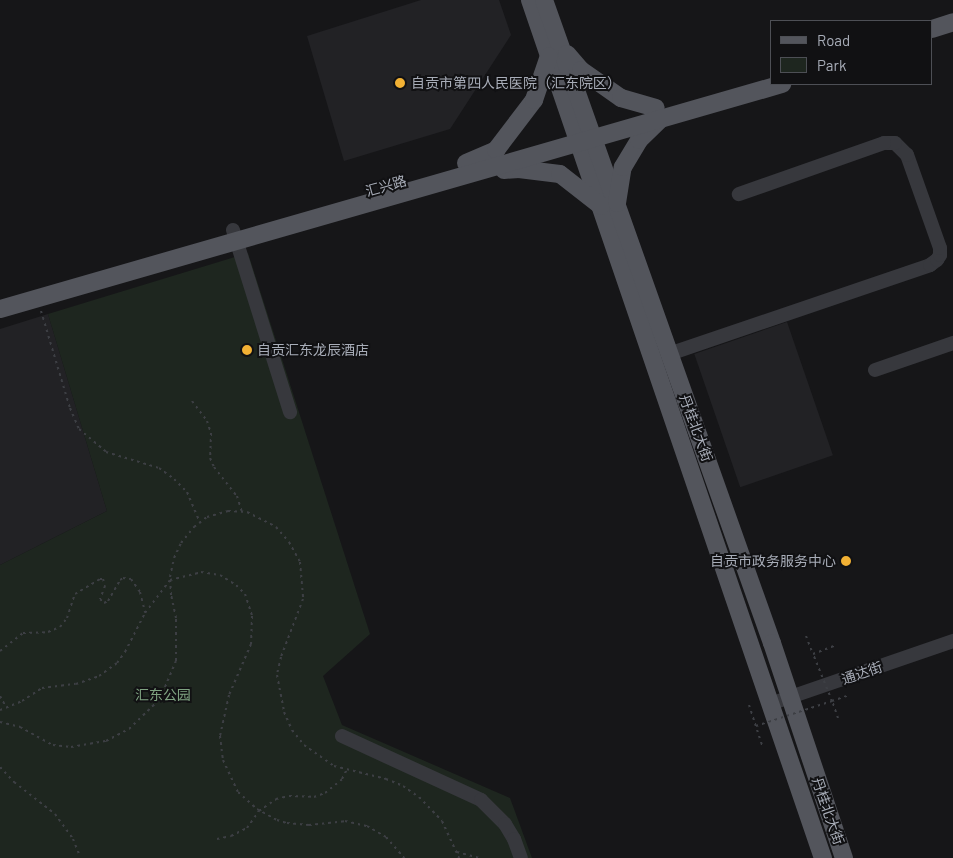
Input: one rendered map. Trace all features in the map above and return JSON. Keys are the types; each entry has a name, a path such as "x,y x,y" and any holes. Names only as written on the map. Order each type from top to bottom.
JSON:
{"main road":[{"name":"丹桂北大街","path":"530,0 554,50 609,206 770,704 823,858"},
{"name":"丹桂北大街","path":"544,0 554,50"},
{"path":"933,29 953,22"},
{"path":"933,40 953,34"},
{"path":"470,168 496,150 534,100 554,50 621,98 659,113 778,85"},
{"path":"470,168 519,169 560,174 609,206 623,167 639,140 659,113 770,76"},
{"name":"汇兴路","path":"0,298 235,236 659,113"},
{"name":"丹桂北大街","path":"609,206 669,354 844,858"},
{"path":"0,310 235,236"}],"street":[{"path":"669,354 930,266 940,255 940,248 908,155 895,143 884,143 739,194"},
{"path":"235,236 290,412"},
{"path":"875,370 953,343"},
{"name":"通达街","path":"770,704 953,642"},
{"path":"342,736 481,800 505,824 514,839 521,858"}],"path":[{"path":"38,299 70,408 80,429 106,452 160,468 174,478 187,492 200,523"},
{"path":"192,401 207,421 210,433 210,458 214,467 237,496 242,512"},
{"path":"0,722 20,727 53,744 71,747 106,740 129,729 160,699 176,661 176,618 170,580 174,558 178,550 207,517 228,511 242,512 262,518 276,527 300,562 303,599 284,649 277,675 284,712 292,730 304,745 334,766 386,779 403,786 419,797 442,822 460,858"},
{"path":"0,710 42,688 76,684 99,676 116,663 125,652 145,613 170,580 190,574 212,572 236,585 245,594 249,604 253,629 251,644 233,684 224,710 220,749 227,771 235,787 260,810 277,820 298,824 345,821 367,826 386,837 404,858"},
{"path":"0,650 23,633 48,632 60,627 67,618 75,594 100,579 104,579 105,586 100,599 104,603 108,601 120,580 123,578 131,579 140,592 145,613"},
{"path":"806,636 838,718"},
{"path":"813,654 836,645"},
{"path":"756,726 849,695"},
{"path":"0,696 6,707"},
{"path":"749,705 762,745"},
{"path":"0,767 14,782 55,814 73,839 79,854"},
{"path":"217,839 231,836 247,828 260,810 276,799 289,796 314,797 325,794 342,779 348,769"},
{"path":"457,852 480,858"}],"shaded area":[{"name":"自贡市第四人民医院（汇东院区）","path":"421,0 499,0 511,35 450,129 344,161 307,36"},
{"path":"48,314 107,511 0,565 0,329"},
{"path":"787,322 833,455 740,487 694,354"}],"green space":[{"name":"汇东公园","path":"248,253 370,634 323,676 342,725 510,798 532,858 0,858 0,565 107,511 48,314"}],"place":[{"name":"自贡市第四人民医院（汇东院区）","path":"400,83"},
{"name":"自贡汇东龙辰酒店","path":"247,350"},
{"name":"自贡市政务服务中心","path":"846,561"}]}
